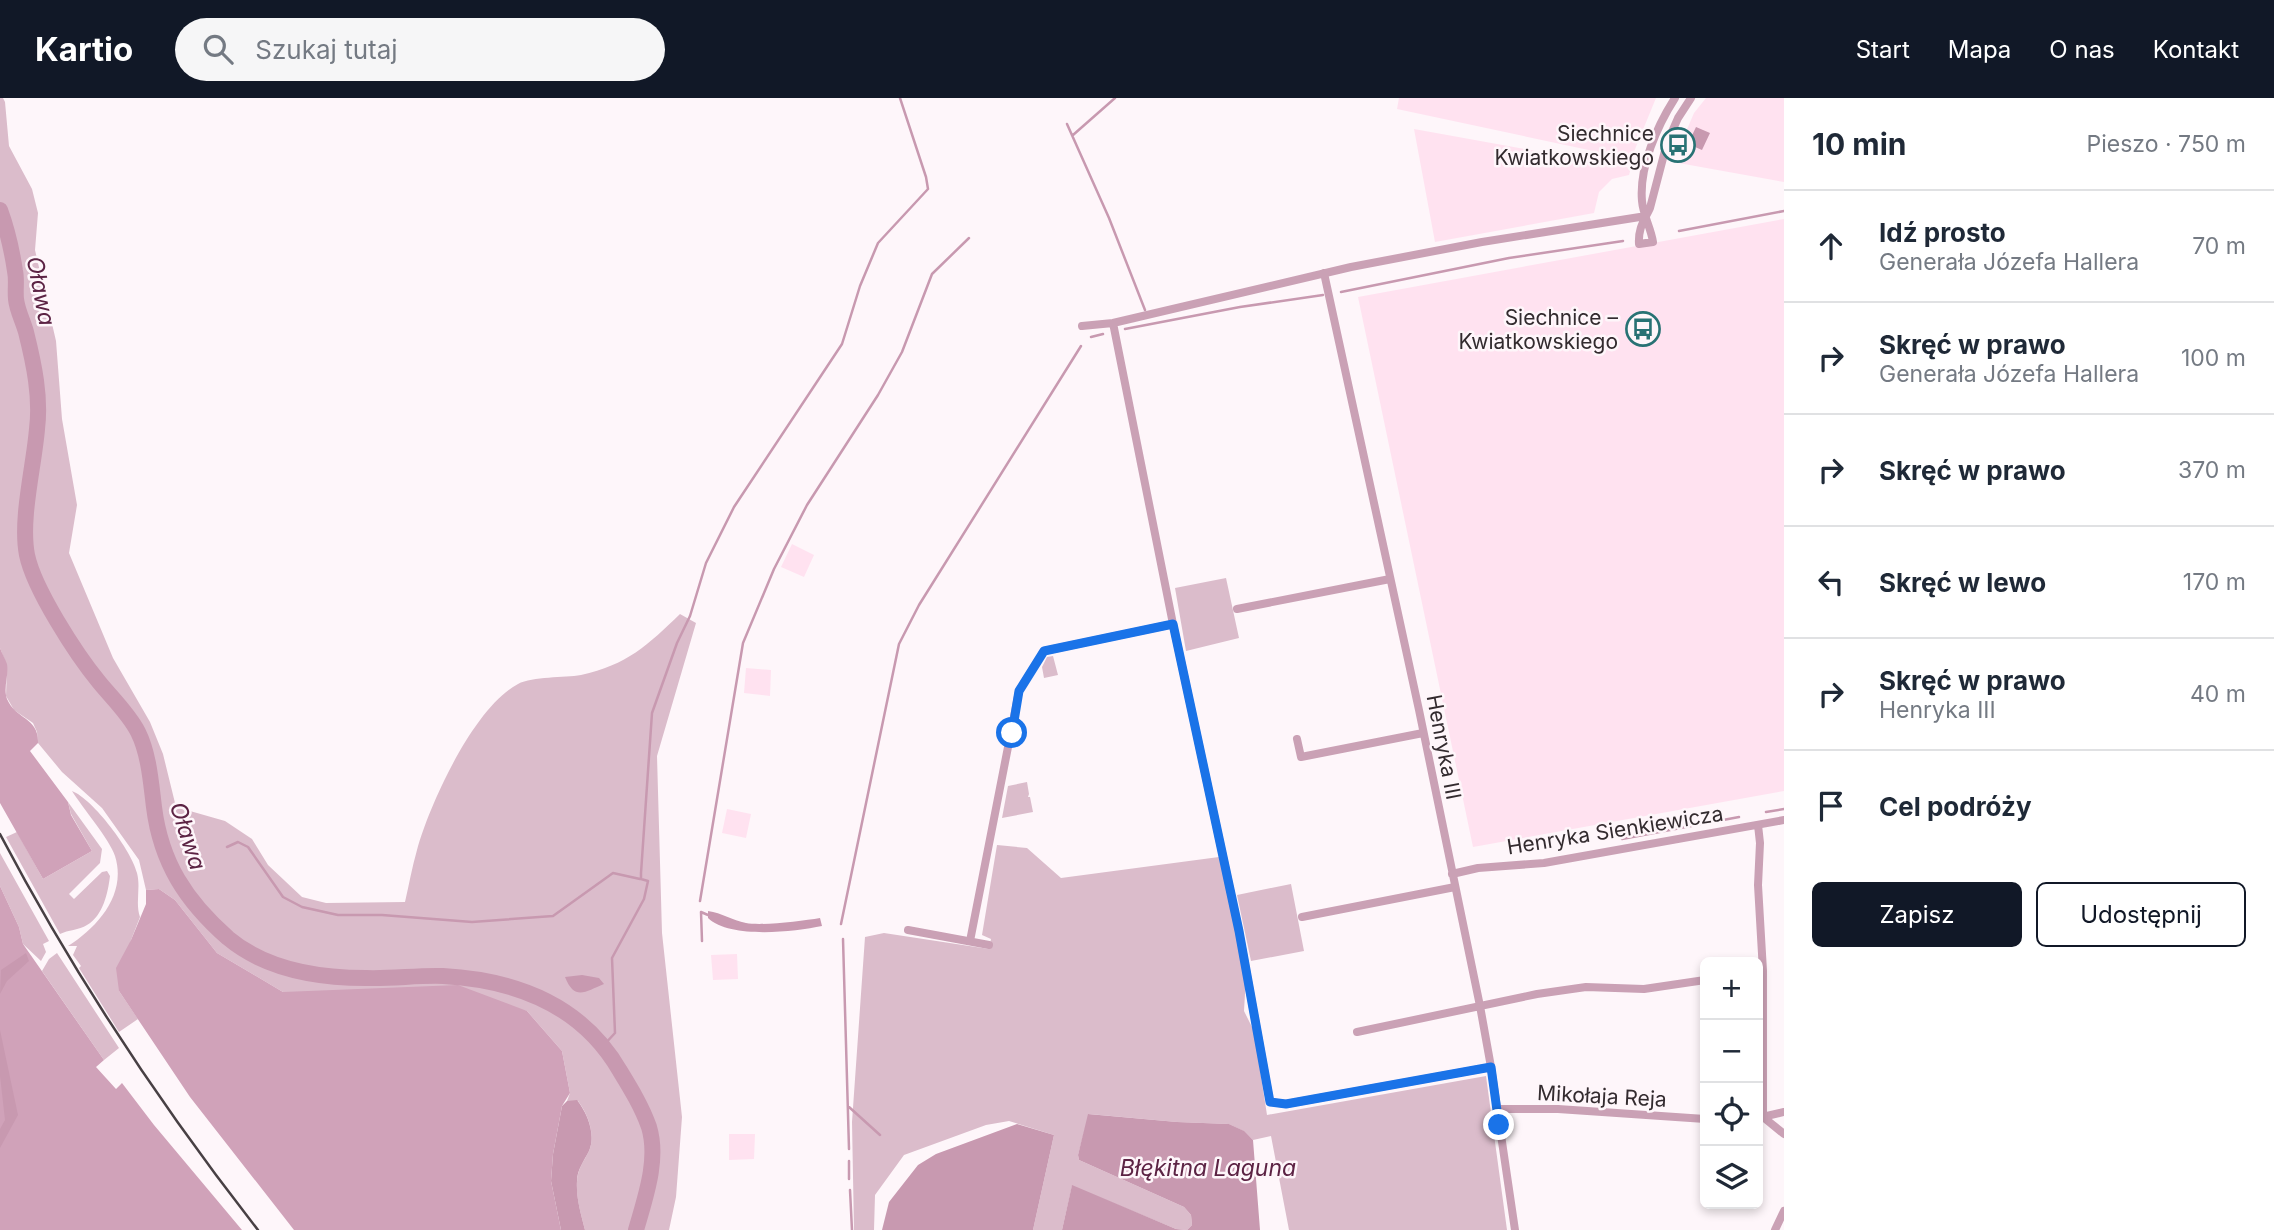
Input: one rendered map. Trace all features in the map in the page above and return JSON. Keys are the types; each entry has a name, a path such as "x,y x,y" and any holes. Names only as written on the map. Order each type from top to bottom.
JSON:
{"street":[{"path":"1646,216 1641,197 1643,176 1656,133 1675,98"},
{"path":"1646,216 1654,197 1667,143 1691,98"},
{"path":"1082,326 1113,323 1324,273 1482,242 1646,216"},
{"name":"Henryka III","path":"1324,273 1480,1006 1515,1230"},
{"path":"1113,323 1173,624 1239,931 1270,1102 1286,1104 1491,1067"},
{"path":"1237,609 1390,579"},
{"path":"970,941 1019,691 1044,651 1173,624"},
{"path":"1297,739 1301,757 1423,733"},
{"name":"Henryka Sienkiewicza","path":"1452,874 1478,868 1544,863 1784,820"},
{"path":"1758,825 1760,957"},
{"path":"1302,917 1455,887"},
{"path":"908,930 989,945"},
{"path":"1357,1031 1586,987 1644,989 1700,981"},
{"path":"1761,1020 1761,1083"},
{"name":"Mikołaja Reja","path":"1497,1109 1558,1109 1700,1118"},
{"path":"1763,1117 1784,1112"},
{"path":"1763,1119 1784,1135"},
{"path":"1775,1230 1784,1211"}],"shaded area":[{"path":"0,98 5,102 9,146 32,189 38,213 35,250 56,341 62,419 77,505 69,553 113,658 150,722 163,754 176,807 225,821 252,839 268,865 302,897 326,903 405,902 423,830 443,783 470,734 502,696 524,681 581,675 611,666 647,644 680,614 696,623 657,756 662,933 682,1117 676,1197 669,1230 585,1230 578,1200 577,1178 591,1145 590,1125 578,1101 567,1101 570,1093 562,1051 527,1011 283,992 217,953 175,900 159,889 146,890 139,860 102,808 62,772 38,743 33,723 14,710 6,696 7,666 0,648"},
{"path":"1399,98 1656,98 1631,159 1397,109"},
{"path":"1706,98 1784,98 1784,182 1673,162 1694,113"},
{"path":"1414,129 1631,168 1629,175 1612,179 1599,192 1594,213 1435,242"},
{"path":"1784,219 1784,791 1473,847 1358,297"},
{"path":"792,544 814,555 804,577 781,567"},
{"path":"1226,578 1239,638 1186,651 1175,588"},
{"path":"0,648 7,664 7,699 35,728 38,743 30,751 68,802 71,815 92,851 43,879 0,803"},
{"path":"1053,656 1058,675 1044,678 1042,667 1047,657"},
{"path":"746,668 771,670 770,696 744,693"},
{"path":"1027,782 1033,812 1002,818 1008,786"},
{"path":"72,791 90,804 110,827 128,852 137,873 140,917 131,940 119,991 138,1019 119,1032 79,968 81,966 73,955 77,946 68,946 90,929 107,908 117,883 118,870 108,841"},
{"path":"68,802 102,849 100,863 69,894 74,899 102,872 107,871 110,876 106,897 97,916 84,927 60,934 6,837 17,832 43,879 92,851 71,814"},
{"path":"727,809 751,814 746,838 722,833"},
{"path":"997,845 1027,848 1061,878 1219,857 1246,976 1244,1011 1254,1031 1267,1115 1486,1076 1507,1230 1289,1230 1271,1136 1253,1140 1229,1124 1089,1114 1079,1160 1184,1207 1191,1215 1192,1225 1187,1230 1176,1229 1072,1186 1062,1230 1033,1230 1054,1135 1009,1121 986,1125 904,1155 875,1195 874,1230 854,1230 852,1122 865,937 884,933 989,949 991,939 982,935"},
{"path":"0,853 49,941 43,944 46,952 41,961 23,944 19,927 0,886"},
{"path":"1291,884 1304,951 1251,961 1237,895"},
{"path":"0,886 19,927 23,944 104,1060 96,1067 116,1089 122,1083 242,1230 0,1230"},
{"path":"159,889 175,900 217,953 283,992 458,985 527,1011 562,1051 570,1093 562,1106 551,1181 561,1230 294,1230 190,1097 119,991 116,968 146,904 146,890"},
{"path":"57,953 119,1048 104,1060 42,971 49,959"},
{"path":"737,954 738,979 713,980 711,955"},
{"path":"729,1134 755,1134 754,1159 729,1160"}],"water":[{"path":"1696,127 1710,133 1702,150 1688,144"},
{"path":"708,911 753,924 820,918 822,926 779,932 746,931 718,925 708,918"},
{"path":"26,953 29,961 7,981 0,994 1,970"},
{"path":"582,975 599,978 604,984 577,992 565,977"},
{"path":"0,1030 18,1115 0,1148 0,1129 5,1120 0,1076"},
{"path":"577,1100 587,1118 592,1138 577,1177 578,1200 585,1230 561,1230 551,1181 553,1154 562,1106 567,1101"},
{"name":"Błękitna Laguna","path":"1088,1114 1229,1124 1244,1131 1253,1140 1260,1230 1187,1230 1192,1225 1191,1215 1184,1207 1079,1160"},
{"path":"1017,1124 1054,1135 1033,1230 882,1230 889,1202 918,1165 936,1154"},
{"path":"1072,1185 1176,1229 1187,1230 1062,1230"}],"waterway":[{"path":"603,1046 615,1033 612,958 644,899 648,881 641,879 641,873 652,713 677,643 690,616 706,563 734,507 842,344 860,286 878,243 928,189 900,98"},
{"path":"1073,135 1115,98"},
{"path":"1067,124 1109,218 1145,310"},
{"name":"Oława","path":"0,210 16,274 17,303 29,344 37,393 37,429 25,525 27,555 38,585 68,638 138,732 147,759 157,827 169,863 178,880 200,910 228,938 243,949 276,965 311,974 348,978 443,976 496,983 545,1000 567,1013 587,1029 604,1048 632,1091 649,1127 652,1166 636,1230"},
{"path":"1679,231 1784,211"},
{"path":"700,901 743,643 774,569 807,505 878,395 902,352 932,274 969,238"},
{"path":"1341,292 1509,258 1623,241"},
{"path":"1125,329 1240,307 1323,295"},
{"path":"1091,337 1103,334"},
{"path":"841,924 899,644 919,605 1081,346"},
{"path":"1766,812 1784,809"},
{"path":"1622,839 1739,817"},
{"path":"227,847 238,842 248,847 283,897 302,907 338,915 382,915 472,922 553,916 613,873 640,879"},
{"path":"702,941 701,912 708,915"},
{"path":"843,939 849,1149"},
{"path":"849,1107 880,1135"},
{"path":"849,1161 849,1179"},
{"path":"850,1190 852,1230"}],"railway":[{"path":"0,834 57,937 120,1038 187,1135 258,1230"}],"place":[{"name":"Siechnice Kwiatkowskiego","path":"1678,145"},
{"name":"Siechnice – Kwiatkowskiego","path":"1643,329"}],"route":[{"path":"1012,733 1019,691 1044,651 1173,624 1239,931 1270,1102 1286,1104 1491,1067 1499,1125"}]}
